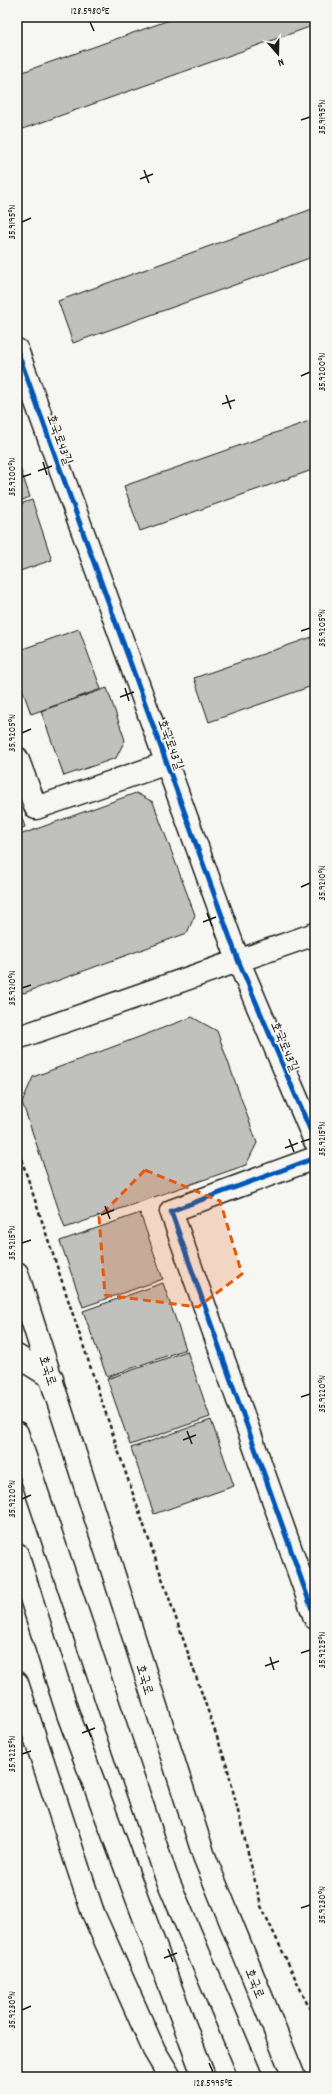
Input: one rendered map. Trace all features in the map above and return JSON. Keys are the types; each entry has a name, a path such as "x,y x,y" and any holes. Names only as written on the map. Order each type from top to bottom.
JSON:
{"main road":[{"name":"호국로43길","path":"17,350 238,960 315,1141"},
{"path":"17,758 36,808 167,763"},
{"path":"17,1038 315,934"},
{"path":"315,1158 171,1211 315,1618"},
{"name":"호국로","path":"17,1274 52,1378 151,1694 204,1856 294,2077"},
{"path":"17,1356 52,1378"},
{"path":"17,1433 166,1876 251,2077"},
{"path":"17,1554 70,1721 204,2077"},
{"path":"17,1683 94,1913 154,2050 170,2077"}],"path":[{"path":"17,1146 123,1465 227,1766 261,1906 315,2020"}],"highlighted area":[{"path":"145,1170 220,1201 242,1274 198,1307 105,1295 99,1217"}],"building":[{"path":"178,17 315,17 315,25 17,131 17,74"},
{"path":"315,208 315,256 73,343 58,301"},
{"path":"315,419 315,469 140,531 124,486"},
{"path":"17,459 30,497 17,502"},
{"path":"32,500 52,560 17,572 17,505"},
{"path":"79,629 101,689 31,714 17,674 17,651"},
{"path":"315,636 315,685 209,722 194,678"},
{"path":"107,688 125,740 116,758 64,776 41,711"},
{"path":"136,793 153,802 195,915 187,933 24,993 17,990 17,836"},
{"path":"17,804 25,827 17,830"},
{"path":"192,1017 217,1031 257,1143 246,1165 65,1228 22,1102 33,1077"},
{"path":"140,1213 163,1279 83,1307 60,1241"},
{"path":"163,1283 186,1349 107,1377 83,1311"},
{"path":"187,1351 210,1417 130,1445 107,1379"},
{"path":"211,1420 234,1486 154,1514 131,1448"}],"cycle path":[{"path":"17,350 238,960 315,1141"},
{"path":"315,1158 171,1211 315,1618"}]}
